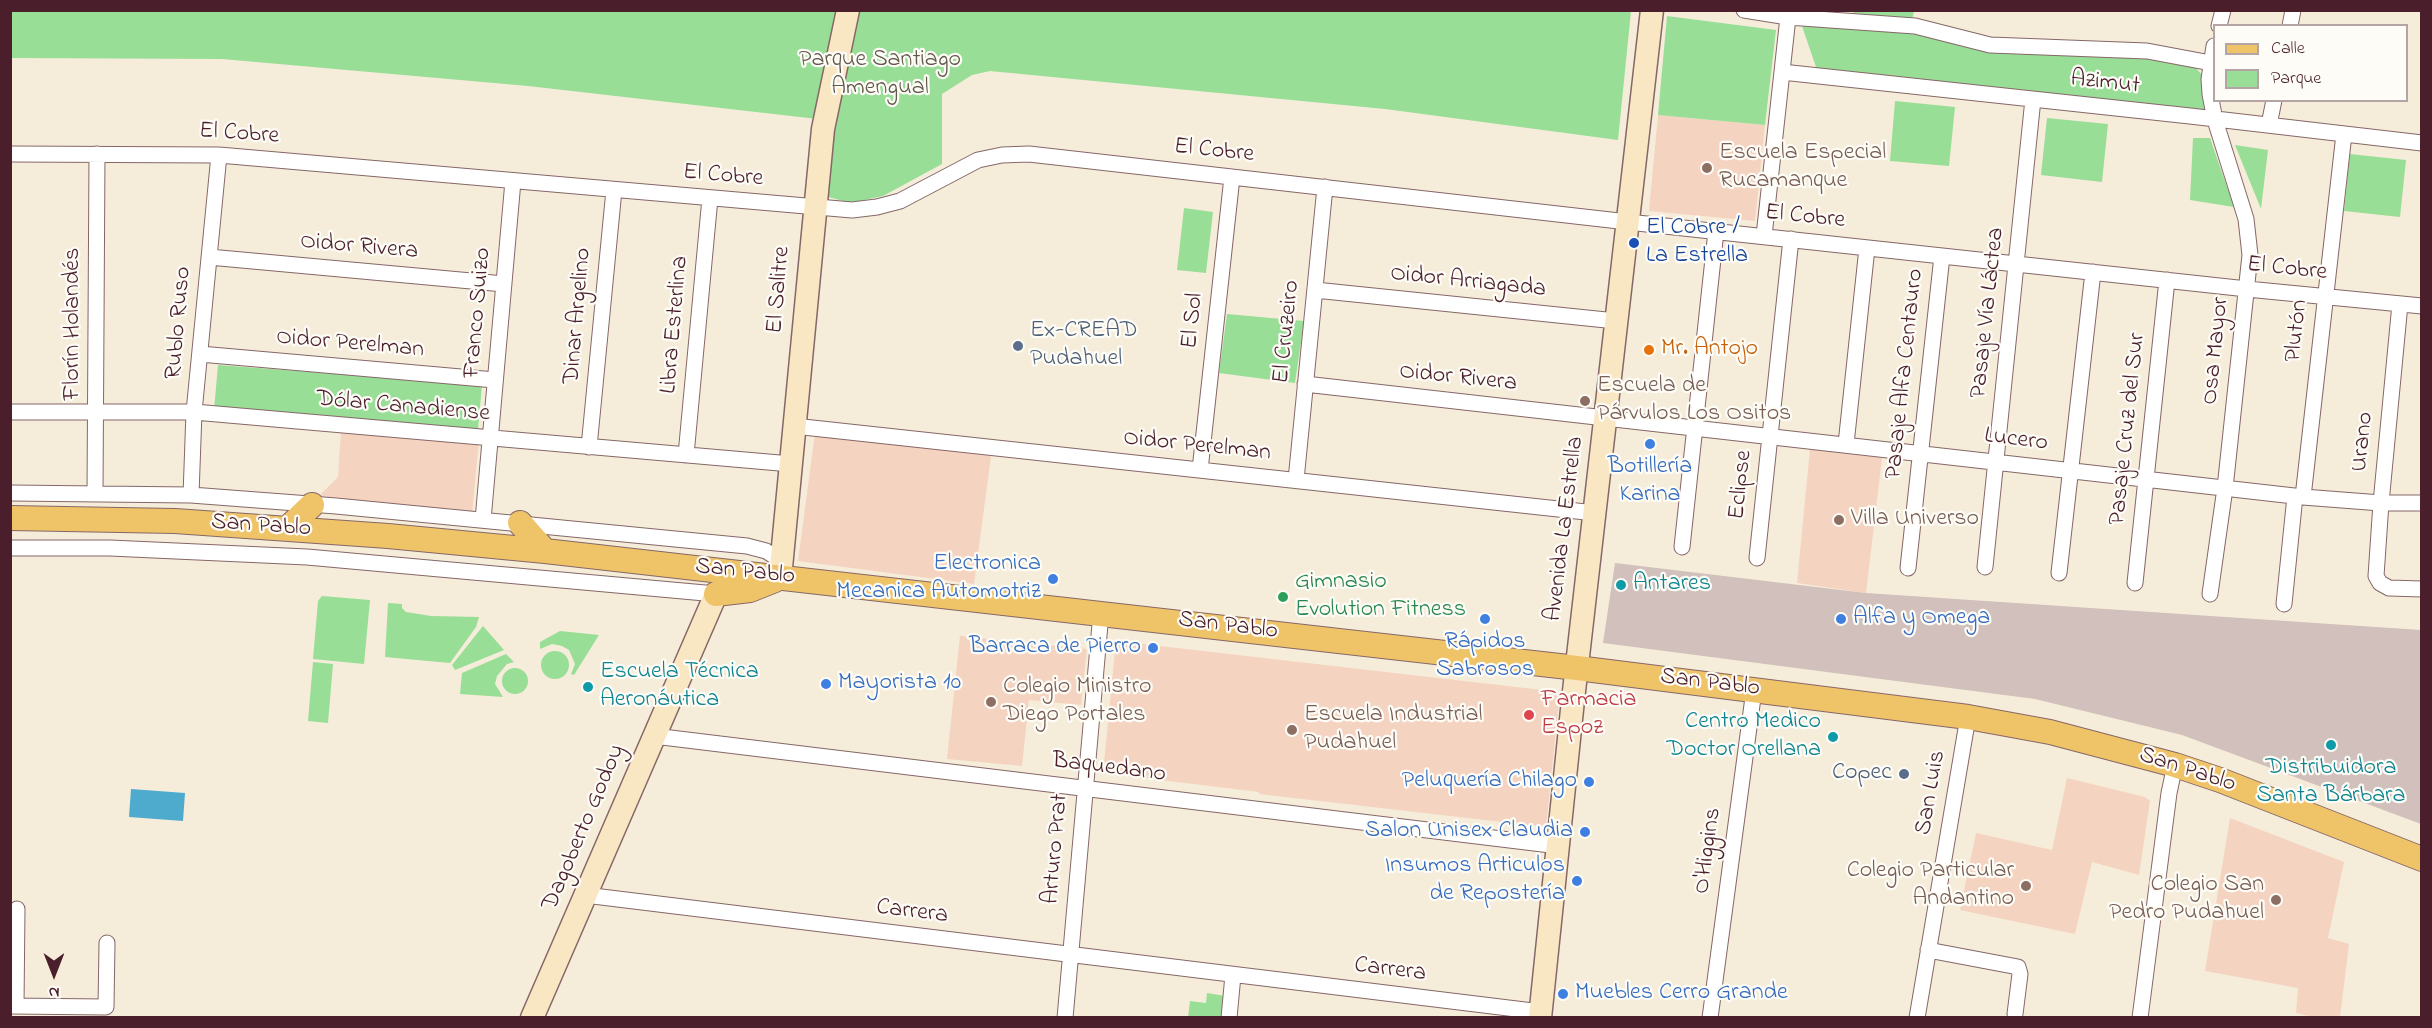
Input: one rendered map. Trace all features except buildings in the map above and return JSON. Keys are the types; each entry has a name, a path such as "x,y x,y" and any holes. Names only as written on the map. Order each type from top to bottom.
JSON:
{"main road":[{"path":"288,528 312,505"},
{"name":"San Pablo","path":"10,518 175,521 288,528 781,569 1101,613 1577,668 1968,717 2060,734 2175,765 2220,780 2421,860"},
{"path":"520,523 545,551"},
{"path":"716,594 750,590 781,569"}],"street":[{"name":"El Salitre","path":"781,569 814,208 826,106 848,10"},
{"name":"Avenida La Estrella","path":"1541,1015 1577,668 1652,10"},
{"path":"1744,10 1788,17 1915,26 1990,45 2147,51 2211,63"},
{"path":"1764,236 1788,17"},
{"name":"Osa Mayor","path":"2210,594 2225,488 2250,255 2249,232 2215,120 2210,94 2213,52"},
{"name":"Azimut","path":"1782,72 2269,125 2421,144"},
{"name":"Pasaje Vía Láctea","path":"1985,567 2033,99"},
{"path":"2269,125 2274,102"},
{"name":"Plutón","path":"2284,604 2344,134"},
{"name":"El Cobre","path":"10,154 219,155 852,210 889,205 966,165 990,157 1015,153 1628,222 2421,306"},
{"name":"Florín Holandés","path":"95,493 97,154"},
{"name":"Rublo Ruso","path":"191,495 194,412 219,155"},
{"name":"El Sol","path":"1200,470 1232,177"},
{"name":"Franco Suizo","path":"483,520 513,181"},
{"name":"El Cruzeiro","path":"1296,480 1325,187"},
{"name":"Dinar Argelino","path":"589,447 614,190"},
{"name":"Libra Esterlina","path":"686,455 710,198"},
{"path":"1682,547 1716,231"},
{"name":"Eclipse","path":"1757,558 1791,239"},
{"path":"1846,444 1867,248"},
{"name":"Pasaje Alfa Centauro","path":"1908,568 1942,256"},
{"name":"Oidor Rivera","path":"209,257 504,284"},
{"path":"2059,573 2093,272"},
{"name":"Pasaje Cruz del Sur","path":"2135,583 2167,280"},
{"name":"Oidor Arriagada","path":"1315,290 1616,321"},
{"name":"Urano","path":"2400,304 2376,573 2380,583 2389,588 2421,589"},
{"name":"Oidor Perelman","path":"200,354 495,380"},
{"name":"Oidor Rivera","path":"1305,384 1606,418"},
{"name":"Dólar Canadiense","path":"10,412 194,412 791,464"},
{"name":"Lucero","path":"1606,418 2299,497 2381,503 2421,503"},
{"name":"Oidor Perelman","path":"794,426 1595,513"},
{"name":"San Pablo","path":"10,493 191,495 520,523 747,546 766,551 781,569"},
{"name":"San Pablo","path":"10,548 110,548 307,557 716,594"},
{"name":"Dagoberto Godoy","path":"532,1017 716,594"},
{"name":"Arturo Prat","path":"1065,1017 1101,613"},
{"name":"O'Higgins","path":"1710,1017 1754,690"},
{"name":"San Luis","path":"1917,1017 1968,717"},
{"name":"Baquedano","path":"654,736 1559,846"},
{"path":"2140,1017 2169,793 2175,765"},
{"name":"Carrera","path":"585,895 1541,1015"},
{"path":"17,909 13,1006 106,1008 107,943"},
{"path":"1928,950 2018,967 2020,974 2015,1014"},
{"path":"1228,1017 1233,975"}],"shaded area":[{"name":"Escuela Especial Rucamanque","path":"1658,115 1765,125 1755,221 1649,211"},
{"path":"341,432 479,440 472,515 316,499 338,477"},
{"path":"815,433 991,456 974,584 798,561"},
{"name":"Villa Universo","path":"1810,449 1882,458 1866,593 1797,583"},
{"path":"1615,563 1866,593 2421,630 2421,824 2182,735 2035,699 1603,643"},
{"name":"Colegio Ministro Diego Portales","path":"960,636 1087,649 1081,705 1029,700 1022,766 947,759"},
{"path":"1116,641 1560,692 1546,827 1259,794 1259,792 1103,773"},
{"path":"2067,778 2145,797 2150,801 2139,875 2092,862 2075,934 1960,910 1976,833 2052,850"},
{"name":"Colegio San Pedro Pudahuel","path":"2230,818 2344,862 2328,938 2349,944 2340,1017 2313,1017 2296,1013 2298,988 2205,971"}],"green space":[{"name":"Parque Santiago Amengual","path":"11,10 1631,11 1618,140 1385,109 990,71 972,75 942,94 942,164 883,196 850,203 825,196 835,121 528,86 222,59 11,58"},
{"path":"1854,10 1914,11 1912,20 1853,13"},
{"path":"1667,16 1776,30 1765,125 1658,115"},
{"path":"1802,26 1912,31 2136,57 2195,67 2204,77 2212,113 1817,70"},
{"path":"1895,101 1955,107 1949,166 1890,161"},
{"path":"2047,118 2108,124 2102,182 2041,175"},
{"path":"2193,138 2210,138 2234,207 2190,200"},
{"path":"2235,145 2268,150 2261,209"},
{"path":"2350,154 2406,160 2400,217 2344,211"},
{"path":"1184,208 1213,212 1206,273 1177,270"},
{"path":"1227,314 1304,321 1295,383 1219,373"},
{"path":"218,365 482,385 478,429 214,410"},
{"path":"322,596 370,600 364,664 313,659 318,601"},
{"path":"388,603 402,604 406,612 431,616 479,617 476,627 450,663 385,657"},
{"path":"483,626 504,650 455,670 452,665"},
{"path":"560,631 599,635 574,675 571,674 575,664 569,650 552,644 540,649 540,642"},
{"path":"555,651 565,655 569,665 565,675 555,679 545,675 541,665 545,655"},
{"path":"506,654 514,662 507,664 497,676 495,684 503,697 460,694 462,673"},
{"path":"313,662 333,664 328,723 308,721"},
{"path":"515,668 524,672 528,681 524,690 515,694 506,690 502,681 506,672"},
{"path":"1207,993 1225,996 1222,1017 1188,1018 1190,1001 1206,1003"}],"water":[{"path":"131,789 185,793 183,821 129,817"}],"place":[{"name":"Escuela Especial Rucamanque","path":"1707,168"},
{"name":"El Cobre / La Estrella","path":"1634,243"},
{"name":"Ex-CREAD Pudahuel","path":"1018,346"},
{"name":"Mr. Antojo","path":"1649,350"},
{"name":"Escuela de Párvulos Los Ositos","path":"1585,401"},
{"name":"Botillería Karina","path":"1650,444"},
{"name":"Villa Universo","path":"1839,520"},
{"name":"Electronica Mecanica Automotriz","path":"1053,579"},
{"name":"Antares","path":"1621,585"},
{"name":"Gimnasio Evolution Fitness","path":"1283,597"},
{"name":"Rápidos Sabrosos","path":"1485,619"},
{"name":"Alfa y Omega","path":"1841,619"},
{"name":"Barraca de Pierro","path":"1153,648"},
{"name":"Mayorista 10","path":"826,684"},
{"name":"Escuela Técnica Aeronáutica","path":"588,687"},
{"name":"Colegio Ministro Diego Portales","path":"991,702"},
{"name":"Farmacia Espoz","path":"1529,715"},
{"name":"Escuela Industrial Pudahuel","path":"1292,730"},
{"name":"Centro Medico Doctor Orellana","path":"1833,737"},
{"name":"Distribuidora Santa Bárbara","path":"2331,745"},
{"name":"Copec","path":"1904,774"},
{"name":"Peluquería Chilago","path":"1589,782"},
{"name":"Salon Unisex Claudia","path":"1585,832"},
{"name":"Insumos Articulos de Repostería","path":"1577,881"},
{"name":"Colegio Particular Andantino","path":"2026,886"},
{"name":"Colegio San Pedro Pudahuel","path":"2276,900"},
{"name":"Muebles Cerro Grande","path":"1563,994"}]}
